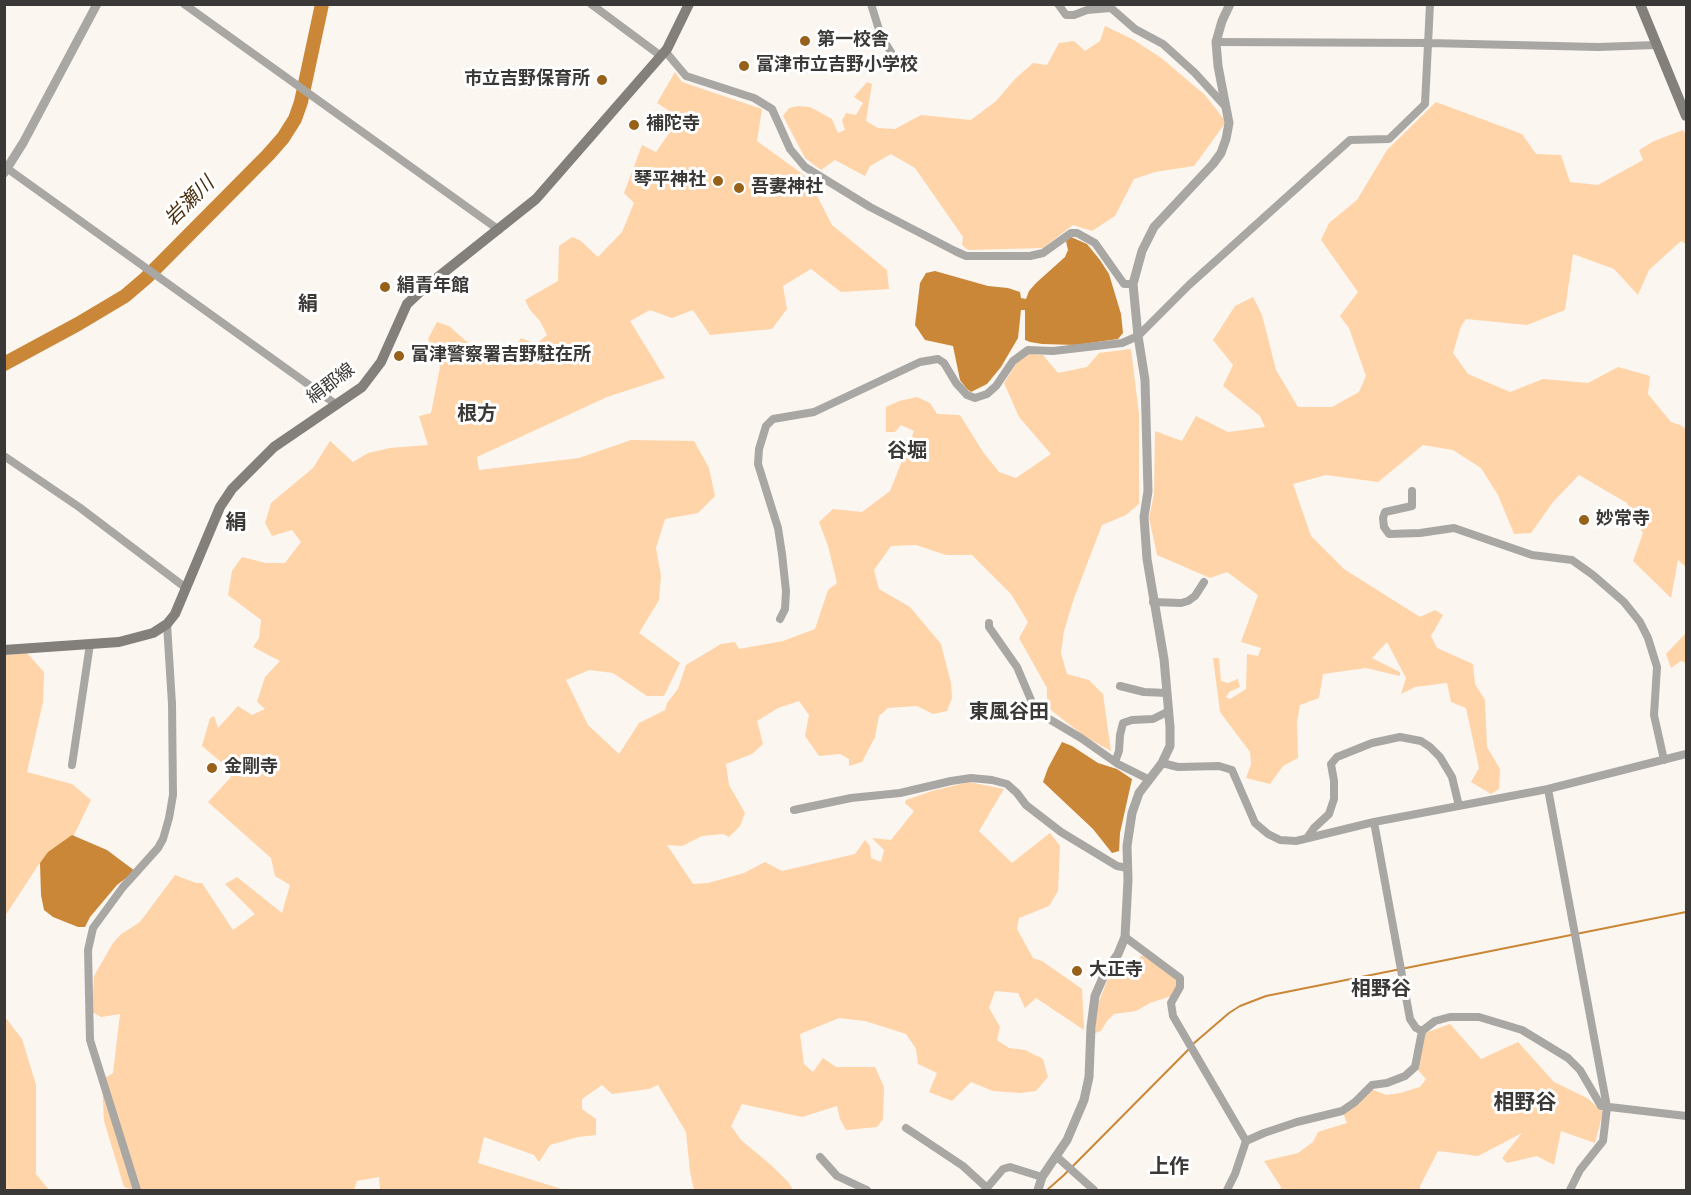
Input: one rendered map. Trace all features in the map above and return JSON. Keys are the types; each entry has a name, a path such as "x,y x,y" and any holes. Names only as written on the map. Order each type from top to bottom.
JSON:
{"main road":[{"name":"絹郡線","path":"167,624 175,614 220,507 232,489 274,447 362,387 381,362 407,304 499,230 547,187 663,53 689,4"},
{"path":"1640,4 1656,45 1684,101 1686,116"},
{"path":"4,650 138,639 167,624"}],"street":[{"path":"97,4 6,171 159,276 337,405"},
{"path":"184,4 499,230"},
{"path":"591,4 663,53 686,76 754,98 772,109 790,149 805,167 870,207 955,251 966,256 1030,256 1043,253 1071,232 1077,233 1095,243 1124,284 1133,284"},
{"path":"871,4 881,36 891,52 891,59"},
{"path":"1058,4 1066,15 1104,7 1111,8 1135,29 1163,44 1226,106"},
{"path":"1038,1191 1042,1177 1067,1140 1084,1100 1089,1077 1095,996 1125,937 1127,846 1132,813 1139,793 1162,763 1170,746 1164,659 1147,559 1144,517 1148,492 1145,380 1133,284 1144,245 1154,227 1192,188 1221,153 1229,123 1218,66 1216,42 1230,4"},
{"path":"780,619 785,609 786,591 778,528 758,464 759,449 766,426 773,419 814,412 920,362 938,359 944,363 956,383 967,395 975,398 987,394 996,386 1013,361 1028,350 1053,351 1122,343 1138,336 1189,285 1350,140 1389,139 1425,104 1430,4"},
{"path":"1216,42 1598,47 1656,45"},
{"path":"4,456 79,507 186,588"},
{"path":"1412,491 1412,506 1385,512 1384,527 1389,534 1420,533 1454,528 1532,555 1572,560 1624,602 1640,622 1648,638 1657,667 1654,715 1664,760"},
{"path":"1153,602 1188,601 1195,596 1204,582"},
{"path":"989,623 989,627 1017,667 1039,713 1115,762 1148,779"},
{"path":"137,1191 90,1040 88,951 93,928 123,887 158,848 170,818 173,795 172,704 167,624"},
{"path":"72,765 90,644"},
{"path":"1120,686 1144,692 1167,693"},
{"path":"1115,762 1119,751 1119,735 1124,723 1132,720 1153,719 1169,711"},
{"path":"1307,838 1329,814 1334,799 1331,764 1337,757 1381,741 1400,737 1411,738 1430,747 1440,757 1452,777 1459,806"},
{"path":"1162,763 1178,767 1219,766 1232,770 1255,823 1280,840 1296,841 1374,822 1548,789 1686,754"},
{"path":"794,810 851,798 900,793 951,781 971,778 992,780 1007,784 1026,805 1061,832 1118,866 1127,868"},
{"path":"1548,789 1607,1107 1603,1141 1580,1170 1570,1191"},
{"path":"1374,822 1410,1019 1422,1032"},
{"path":"1125,937 1180,978 1180,987 1171,1003 1173,1016 1246,1142"},
{"path":"1227,1191 1246,1142 1263,1133 1297,1122 1342,1111 1372,1085 1387,1083 1405,1076 1415,1067 1422,1032 1435,1021 1450,1017 1479,1017 1522,1030 1568,1058 1580,1070 1601,1106 1686,1116"},
{"path":"906,1128 963,1166 986,1189 1003,1169 1010,1167 1042,1177"},
{"path":"1056,1156 1094,1191"},
{"path":"820,1157 837,1176 867,1191"}],"shaded area":[{"path":"1105,26 1132,39 1160,57 1205,95 1226,122 1194,166 1155,172 1134,179 1115,216 1092,231 1073,225 1043,248 968,250 962,245 963,237 915,168 891,154 870,166 865,176 835,160 821,170 805,158 783,116 789,108 810,107 832,119 838,133 845,130 842,120 846,113 856,115 863,103 854,97 867,82 872,84 866,121 878,128 895,129 921,115 971,120 996,101 1033,63 1047,65 1059,43 1074,41 1085,51 1100,41"},
{"path":"675,72 682,82 762,109 757,141 808,178 832,225 887,270 889,289 841,292 811,269 783,286 787,309 772,329 710,335 693,310 672,318 650,310 630,321 665,378 607,397 477,457 479,470 579,458 631,440 694,441 709,468 715,496 698,513 665,519 656,548 661,576 659,600 639,633 680,663 664,696 647,696 613,673 589,670 566,680 588,725 619,754 639,723 665,710 667,703 678,689 686,665 721,644 735,642 739,649 783,641 815,629 828,590 837,583 828,546 819,522 833,509 862,512 890,491 914,431 901,425 895,432 886,432 886,407 917,397 930,403 937,414 960,415 983,452 999,472 1016,478 1051,454 1019,417 1004,383 1023,353 1043,355 1058,373 1087,367 1099,353 1131,349 1139,414 1139,504 1126,515 1102,525 1074,598 1064,631 1061,653 1067,674 1089,680 1103,694 1111,751 1084,736 1047,707 1047,688 1019,638 1028,622 1011,594 972,555 946,555 916,545 891,546 874,570 879,589 910,607 941,644 951,683 952,698 947,711 933,714 917,706 888,708 879,716 875,737 862,762 849,766 849,759 840,754 819,756 805,736 809,715 799,701 778,708 757,721 763,744 752,754 726,764 729,785 745,813 740,826 729,837 723,834 702,836 682,846 667,845 693,884 708,883 744,873 765,862 782,871 855,854 865,840 870,846 871,858 881,862 884,850 872,838 891,840 914,811 905,803 906,800 969,782 1004,789 979,831 1012,863 1050,833 1060,846 1058,891 1049,906 1019,918 1017,929 1033,958 1042,961 1082,989 1084,1030 1036,998 1025,1008 1018,993 995,991 989,1008 1000,1027 997,1040 1009,1048 1025,1050 1043,1059 1048,1077 1036,1091 1020,1093 993,1091 971,1082 952,1101 929,1092 937,1073 918,1064 916,1049 906,1034 865,1021 839,1018 800,1034 804,1064 813,1072 823,1058 836,1067 875,1067 884,1087 883,1119 877,1127 846,1130 837,1106 802,1117 742,1104 731,1126 741,1140 771,1165 793,1190 694,1190 686,1132 658,1085 649,1089 612,1094 602,1085 582,1099 582,1109 596,1119 596,1135 578,1137 550,1145 539,1162 534,1155 484,1137 478,1163 565,1190 380,1190 379,1177 357,1181 354,1190 134,1190 124,1187 104,1121 102,1080 113,1073 120,1014 101,1017 92,1012 94,976 113,943 120,935 140,922 175,875 202,883 233,930 255,914 225,884 237,877 282,913 290,885 275,876 271,858 208,802 231,777 221,762 202,746 210,718 214,716 218,728 238,706 252,715 265,709 257,702 265,677 280,661 253,647 259,638 261,620 228,595 232,571 242,557 266,563 285,563 301,542 292,530 272,536 265,523 271,503 313,468 330,441 353,462 368,453 390,448 428,445 419,416 431,413 440,367 428,339 437,322 449,326 474,348 503,358 514,349 521,338 536,344 547,335 525,300 558,281 559,246 572,237 581,241 598,257 622,232 634,203 624,193 642,145 656,152 680,118 657,103"},
{"path":"1436,102 1522,134 1536,154 1561,155 1570,182 1598,185 1643,160 1639,150 1654,141 1683,130 1686,134 1686,244 1681,241 1649,270 1638,295 1614,269 1573,254 1565,310 1527,325 1466,319 1461,326 1453,353 1468,374 1510,392 1543,379 1588,383 1618,367 1650,376 1648,394 1671,422 1686,429 1686,567 1678,560 1671,598 1633,561 1643,533 1627,503 1579,475 1553,502 1531,533 1514,534 1498,495 1481,468 1453,450 1423,445 1378,482 1326,475 1293,484 1311,536 1344,569 1420,617 1435,610 1443,615 1431,636 1437,648 1473,664 1475,684 1485,700 1487,747 1500,769 1499,789 1491,794 1471,782 1479,768 1466,708 1451,702 1447,683 1415,687 1401,694 1406,678 1387,642 1372,658 1400,672 1400,676 1366,668 1323,674 1319,698 1300,705 1297,722 1298,758 1283,766 1270,784 1246,778 1251,764 1250,752 1220,712 1213,658 1219,658 1221,681 1228,683 1238,679 1240,687 1229,692 1226,697 1230,699 1246,689 1247,654 1258,656 1261,648 1241,642 1258,595 1227,572 1210,578 1157,555 1149,518 1154,494 1155,431 1182,441 1196,416 1228,432 1265,427 1260,416 1223,386 1233,365 1213,340 1235,306 1253,297 1262,315 1276,370 1298,407 1332,407 1359,392 1366,376 1349,328 1340,316 1358,292 1321,240 1329,223 1357,200 1387,150"},
{"path":"1071,237 1087,244 1109,274 1121,314 1123,333 1118,339 1076,345 1030,342 1025,340 1025,310 1021,310 1018,338 1001,367 987,384 971,392 960,380 953,346 925,340 915,325 920,283 926,273 935,271 988,286 1008,288 1020,292 1021,298 1026,299 1036,283 1065,257 1068,250 1066,241"},
{"path":"1686,633 1686,663 1681,661 1671,668 1666,654"},
{"path":"27,653 44,672 43,702 27,772 72,784 91,800 73,837 39,864 5,916 5,655"},
{"path":"1062,742 1098,763 1117,769 1132,779 1120,833 1119,851 1112,853 1093,829 1043,782"},
{"path":"72,835 107,850 135,871 117,885 90,917 85,927 78,927 53,917 44,910 41,895 40,863 48,852"},
{"path":"1148,955 1176,978 1178,985 1174,995 1150,1003 1136,1011 1114,1014 1101,1031 1095,1033 1097,1007 1116,963 1138,960 1141,956"},
{"path":"5,1017 22,1039 36,1085 36,1174 49,1190 5,1190"},
{"path":"1450,1024 1481,1059 1518,1042 1554,1082 1587,1098 1603,1112 1595,1143 1561,1131 1554,1165 1537,1156 1507,1163 1502,1158 1522,1133 1478,1156 1438,1151 1420,1190 1280,1190 1281,1187 1264,1161 1298,1153 1313,1142 1318,1132 1347,1123 1343,1113 1371,1089 1386,1095 1420,1087 1426,1079 1417,1069 1425,1033"}],"waterway":[{"name":"岩瀬川","path":"4,364 125,296 146,278 268,155 283,138 295,119 301,102 322,4"},
{"path":"1193,1044 1229,1013 1266,996 1686,912"},
{"path":"1047,1190 1189,1049"}],"place":[{"name":"第一校舎","path":"805,41"},
{"name":"富津市立吉野小学校","path":"744,66"},
{"name":"市立吉野保育所","path":"602,80"},
{"name":"補陀寺","path":"634,125"},
{"name":"琴平神社","path":"718,181"},
{"name":"吾妻神社","path":"739,188"},
{"name":"絹青年館","path":"385,287"},
{"name":"富津警察署吉野駐在所","path":"399,356"},
{"name":"妙常寺","path":"1584,520"},
{"name":"金剛寺","path":"212,768"},
{"name":"大正寺","path":"1077,971"}],"district":[{"name":"絹","path":"308,306"},
{"name":"根方","path":"477,416"},
{"name":"谷堀","path":"907,453"},
{"name":"絹","path":"236,525"},
{"name":"東風谷田","path":"1009,714"},
{"name":"相野谷","path":"1381,991"},
{"name":"相野谷","path":"1525,1105"},
{"name":"上作","path":"1169,1169"}]}
